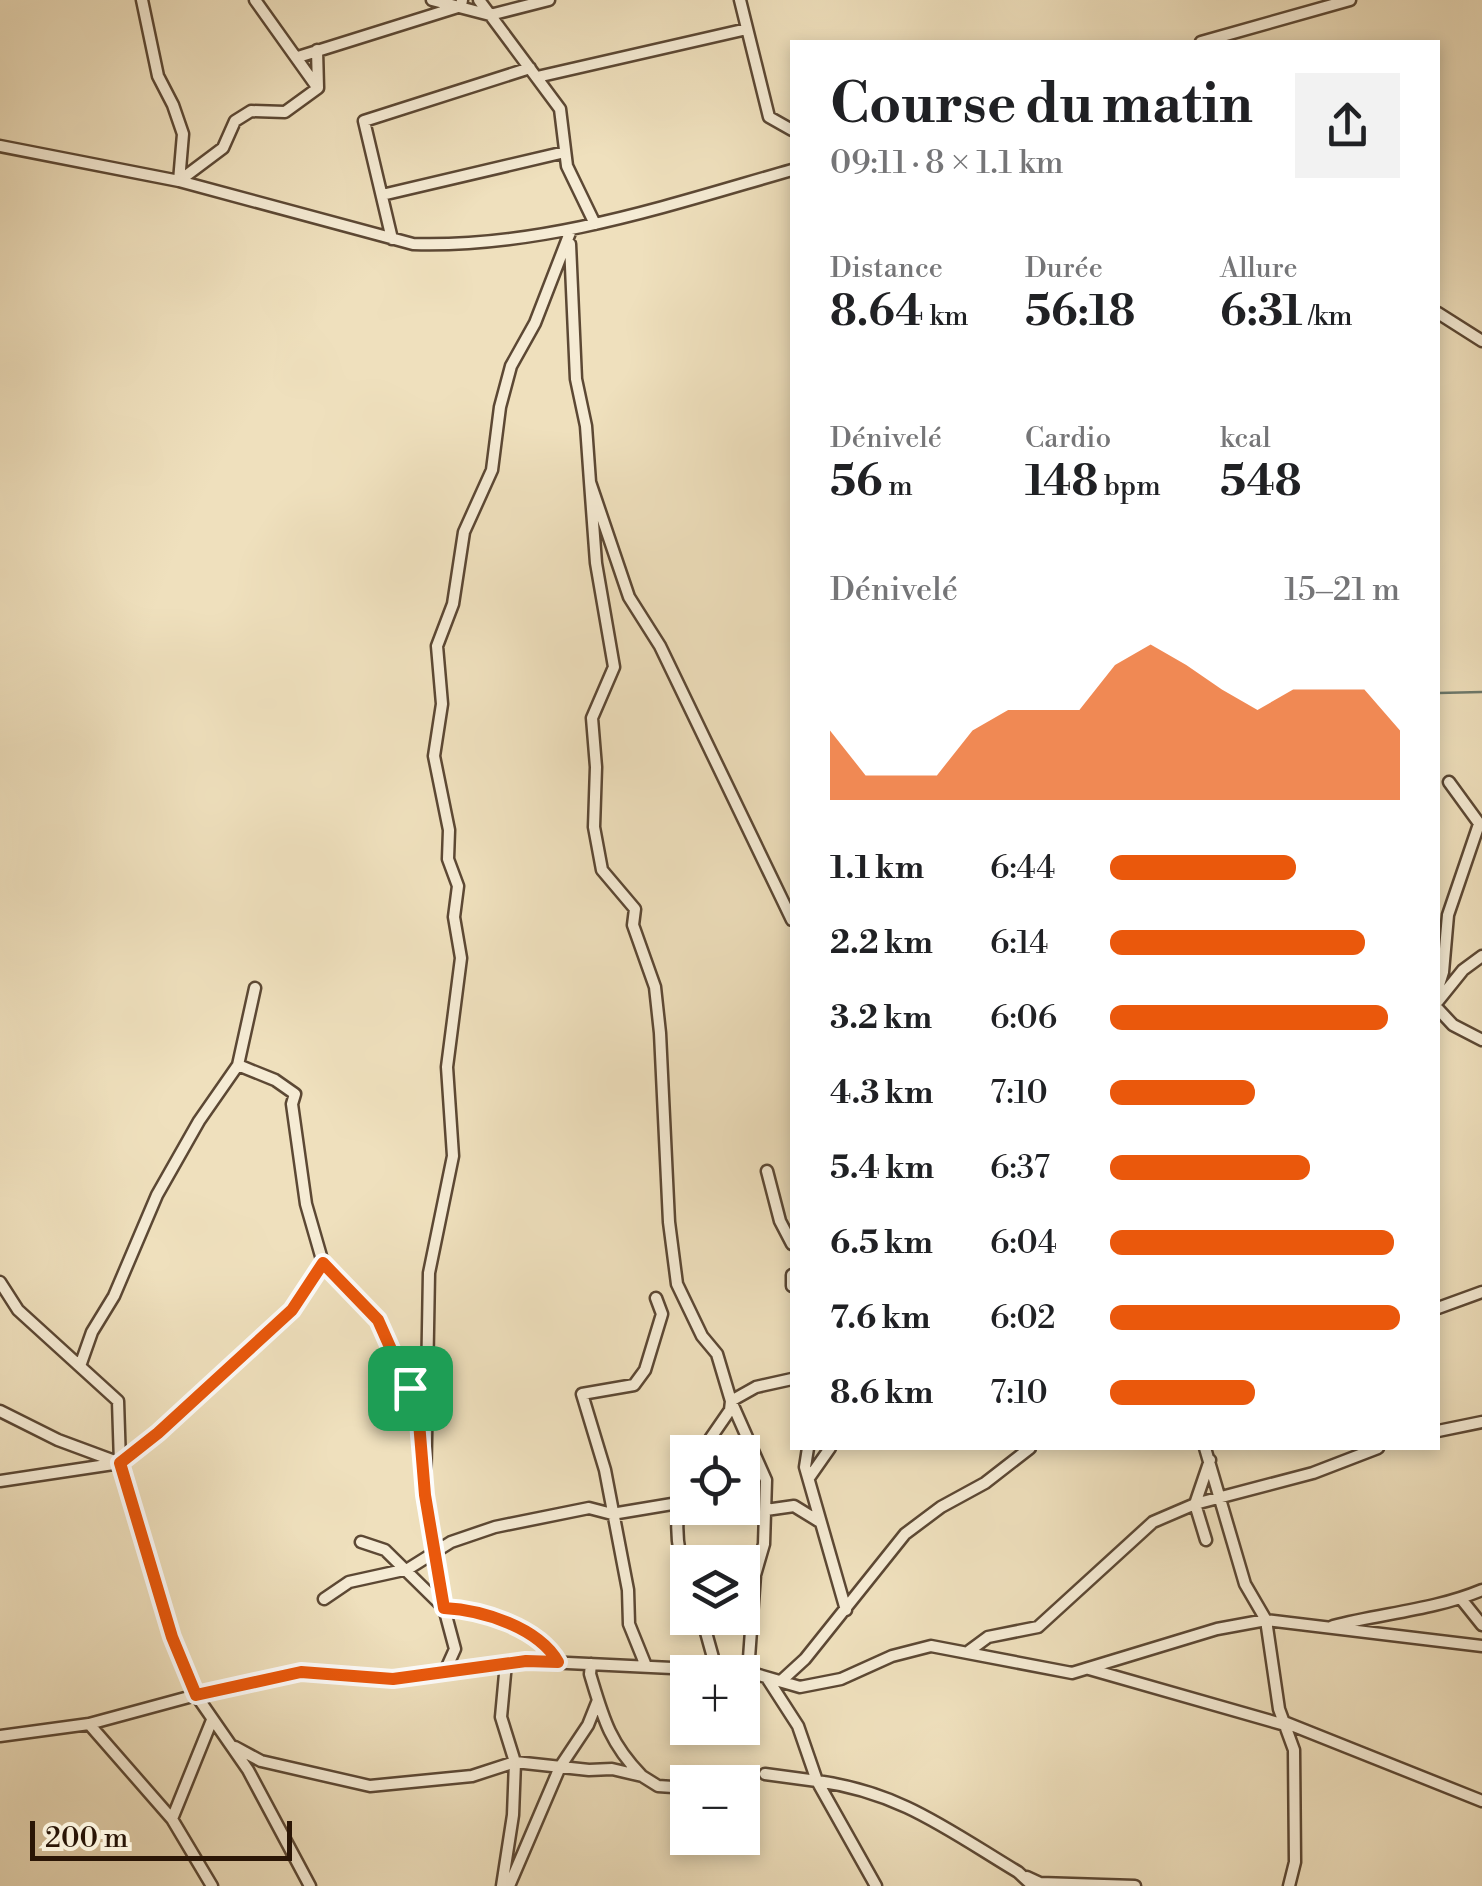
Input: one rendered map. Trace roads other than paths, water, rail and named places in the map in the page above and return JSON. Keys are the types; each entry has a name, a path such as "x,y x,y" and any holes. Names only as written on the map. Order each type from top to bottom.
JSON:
{"street":[{"path":"142,0 158,76 174,105 183,134 179,181"},
{"path":"255,0 318,88"},
{"path":"432,0 462,3 490,14 549,0"},
{"path":"480,0 560,109 567,166 595,224"},
{"path":"740,0 769,117 790,129"},
{"path":"1208,40 1350,0"},
{"path":"298,57 462,3"},
{"path":"392,239 364,121 534,72 747,29"},
{"path":"317,50 318,88"},
{"path":"179,181 223,148 235,120 251,111 286,112 318,88"},
{"path":"0,146 179,181 392,239 453,245 570,235 595,224 790,171"},
{"path":"382,195 565,152"},
{"path":"570,235 575,369 586,426 596,563 614,667 592,718 596,767 594,827 602,870 635,909 633,925 655,987 668,1222 677,1284 702,1336 717,1354 731,1401 766,1480 764,1544 755,1575 749,1655"},
{"path":"424,1464 430,1252 453,1156 447,1067 461,958 454,917 458,886 448,859 449,830 434,756 442,704 437,646 453,604 464,532 492,470 500,407 511,366 535,323 570,235"},
{"path":"1440,314 1482,341"},
{"path":"590,482 628,597 660,646 790,916"},
{"path":"1440,983 1448,915 1480,826 1450,782"},
{"path":"1440,999 1463,970 1482,956"},
{"path":"80,1366 92,1332 114,1296 157,1195 199,1121 238,1066 255,988"},
{"path":"1440,1012 1453,1026 1482,1040"},
{"path":"238,1066 276,1080 295,1094 292,1104 306,1204 323,1263 378,1320 418,1410 433,1554 455,1649 445,1670"},
{"path":"767,1171 780,1221 790,1240"},
{"path":"0,1481 120,1463 292,1310 323,1263"},
{"path":"0,1282 18,1310 118,1401 120,1463 166,1618 196,1695 270,1806 310,1886"},
{"path":"1440,1307 1482,1292"},
{"path":"646,1666 628,1624 628,1590 605,1470 582,1394 634,1385 645,1370 662,1314 656,1298"},
{"path":"410,1388 429,1358"},
{"path":"731,1401 756,1386 790,1379"},
{"path":"713,1435 730,1410 731,1401"},
{"path":"0,1411 58,1440 120,1463"},
{"path":"1440,1431 1482,1422"},
{"path":"808,1450 805,1467 846,1610"},
{"path":"809,1478 829,1450"},
{"path":"780,1681 846,1610 905,1534 941,1507 984,1484 1027,1450"},
{"path":"1206,1450 1246,1584 1266,1620 1285,1724 1294,1750 1295,1862 1288,1886"},
{"path":"969,1650 988,1637 1038,1627 1153,1522 1195,1504 1313,1473 1373,1450"},
{"path":"1206,1540 1195,1504 1210,1460"},
{"path":"324,1599 349,1582 408,1569 464,1536 495,1527 588,1508 612,1514 670,1505"},
{"path":"766,1510 794,1506 820,1522"},
{"path":"361,1542 386,1550 444,1608 468,1610 514,1626 558,1662"},
{"path":"1327,1628 1462,1600 1482,1590"},
{"path":"1462,1600 1482,1625"},
{"path":"760,1676 800,1687 841,1679 892,1656 931,1646 969,1650 1031,1668 1072,1673 1217,1629 1266,1620 1482,1646"},
{"path":"0,1736 89,1724 301,1672 393,1679 506,1663 670,1667"},
{"path":"506,1663 501,1716 516,1762 506,1886"},
{"path":"591,1664 608,1733 618,1752 642,1776 658,1786 670,1787"},
{"path":"1088,1668 1285,1724 1482,1801"},
{"path":"767,1678 798,1726 817,1781 876,1886"},
{"path":"506,1886 560,1767 588,1725 598,1700"},
{"path":"172,1819 212,1720"},
{"path":"89,1724 172,1819 212,1886"},
{"path":"230,1744 261,1761 370,1786 472,1776 516,1762 612,1768 642,1776"},
{"path":"765,1774 854,1786 906,1803 1040,1884 1135,1886"},
{"path":"1024,1876 1034,1886"}],"waterway":[{"path":"1440,693 1482,692"}]}
